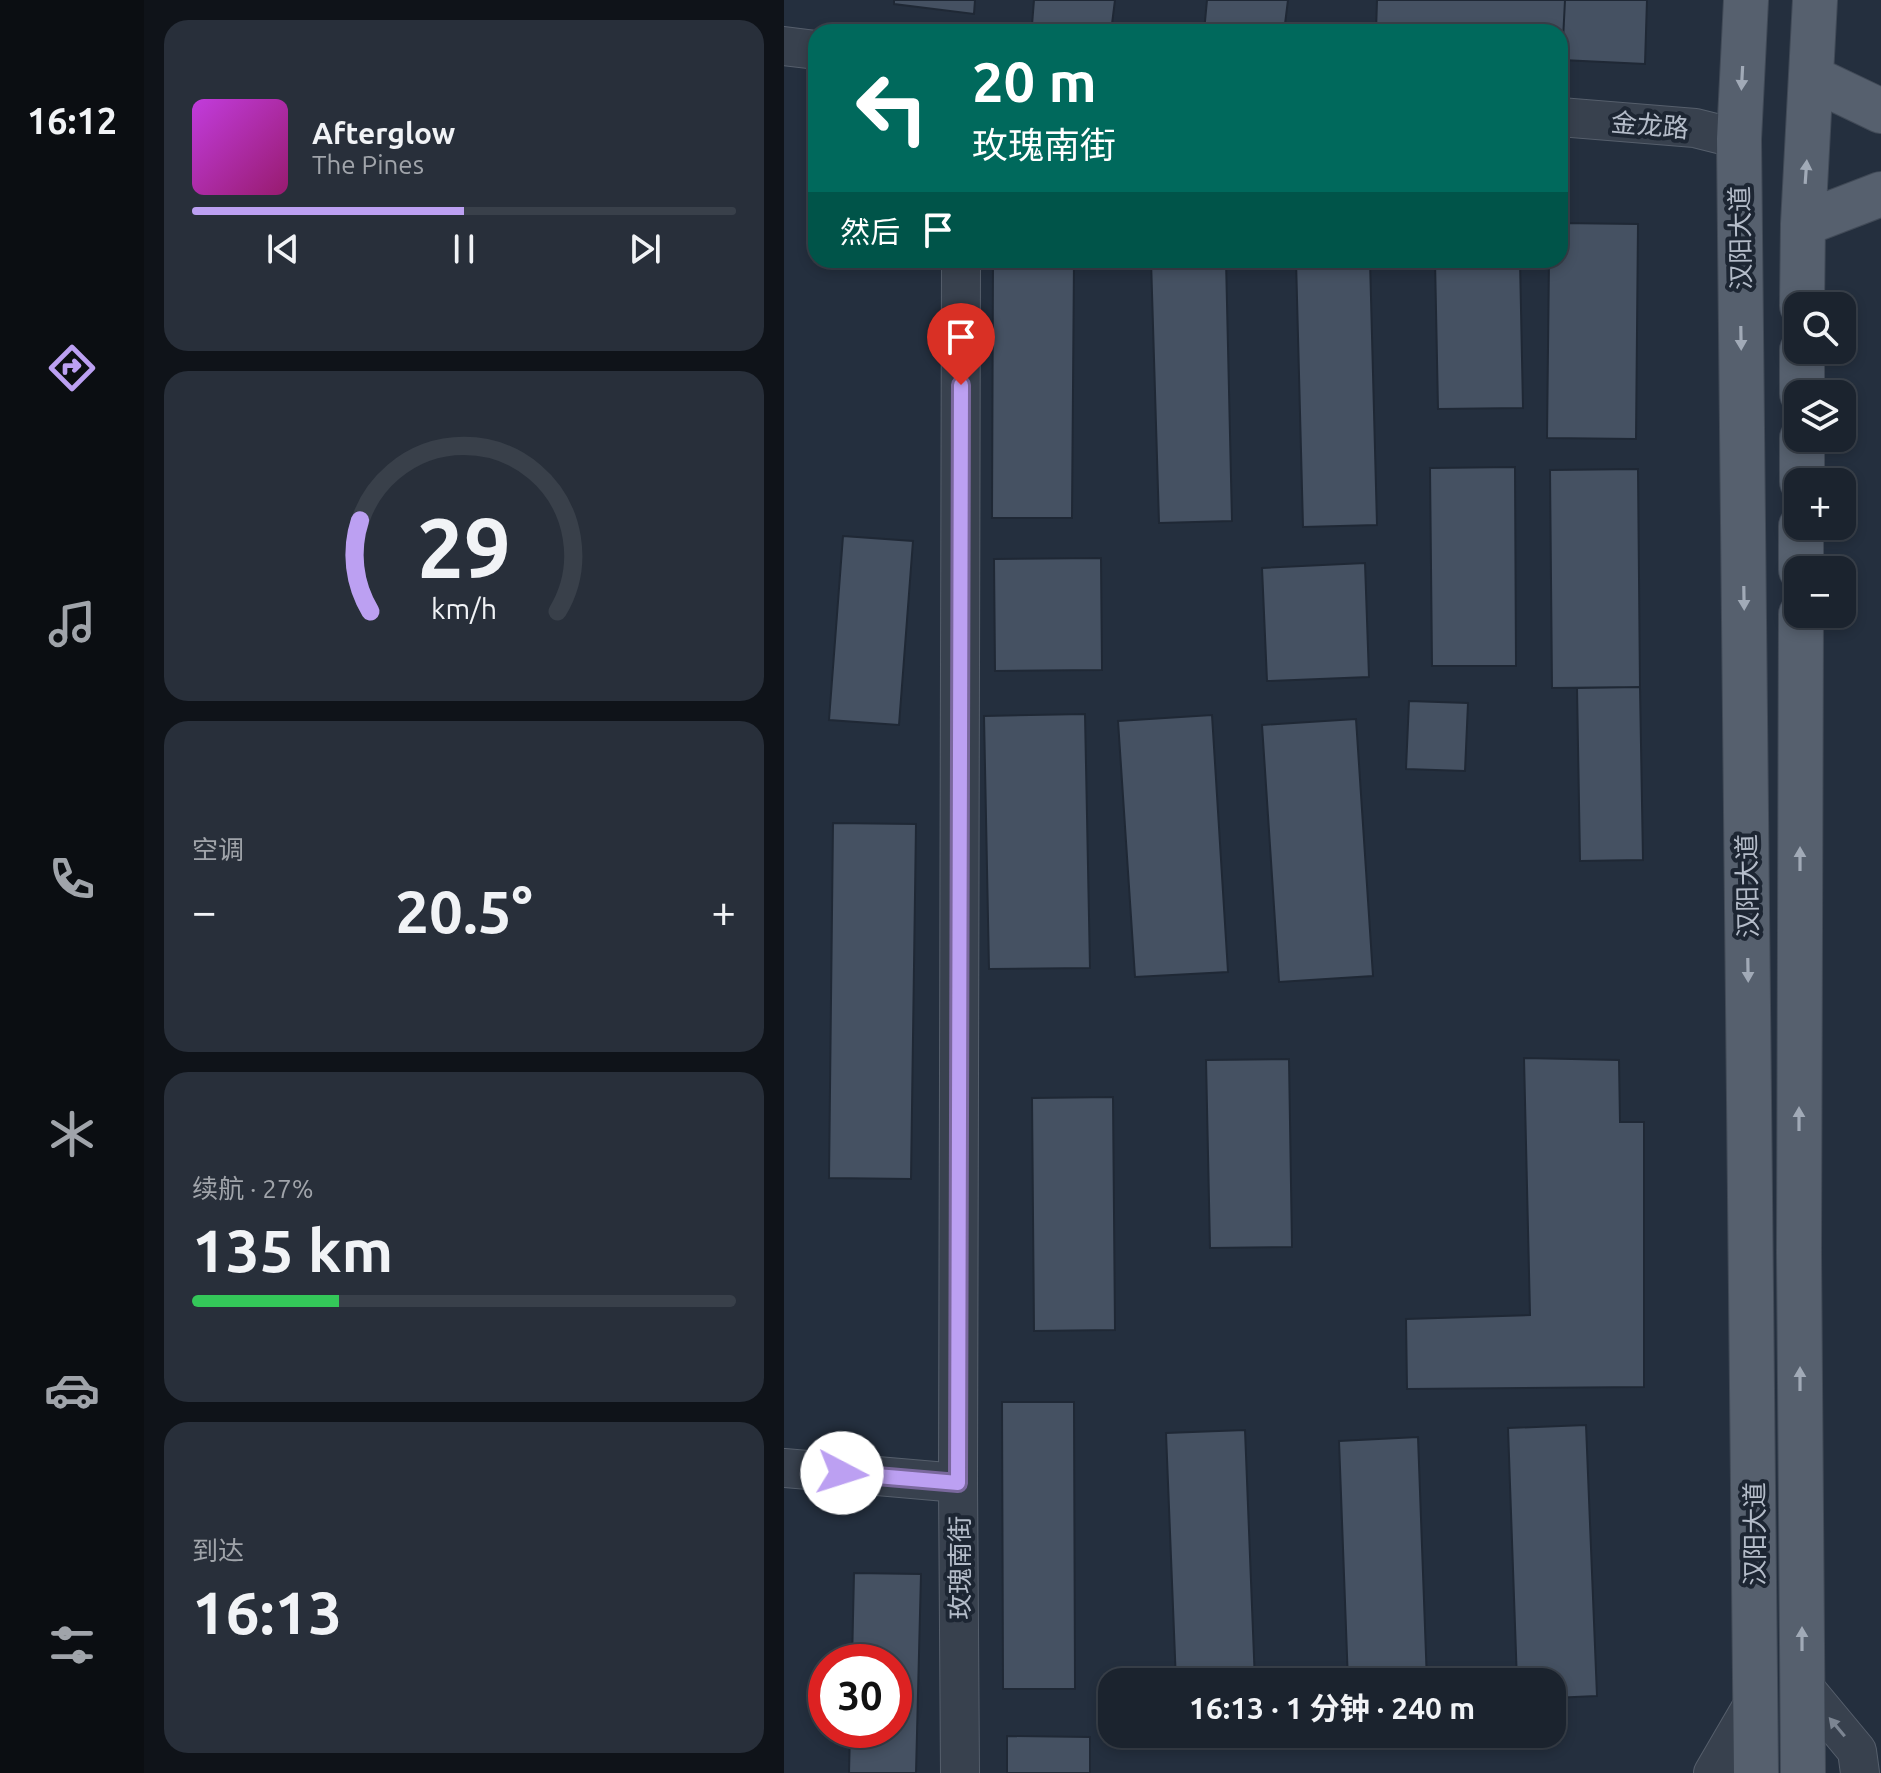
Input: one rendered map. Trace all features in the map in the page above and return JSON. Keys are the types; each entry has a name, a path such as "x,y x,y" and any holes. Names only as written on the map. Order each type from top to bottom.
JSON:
{"main road":[{"name":"汉阳大道","path":"1746,0 1739,139 1756,1773"},
{"path":"1802,292 1815,0"},
{"path":"1812,78 1881,111"},
{"path":"1803,224 1881,194"},
{"name":"汉阳大道","path":"1801,628 1799,1253 1803,1773"}],"street":[{"path":"784,46 808,49"},
{"name":"金龙路","path":"1568,118 1695,128 1739,139"},
{"name":"玫瑰南街","path":"960,1773 961,268"},
{"path":"784,1468 958,1483"},
{"path":"1803,1686 1857,1751 1860,1773"},
{"path":"1713,1773 1755,1701"}],"building":[{"path":"894,0 975,0 974,14 894,4"},
{"path":"1034,0 1115,0 1112,24 1032,24"},
{"path":"1207,0 1288,0 1285,24 1205,24"},
{"path":"1377,0 1565,0 1564,24 1376,24"},
{"path":"1565,0 1647,0 1645,64 1568,60 1568,24 1564,24"},
{"path":"1568,223 1638,224 1636,439 1547,438 1549,268 1568,268"},
{"path":"993,268 1074,268 1072,518 992,518"},
{"path":"1151,268 1226,268 1232,521 1159,523"},
{"path":"1296,268 1370,268 1377,525 1303,527"},
{"path":"1435,268 1520,268 1523,408 1438,409"},
{"path":"1515,467 1516,666 1432,666 1430,468"},
{"path":"1638,469 1640,687 1552,688 1550,470"},
{"path":"843,536 913,541 899,725 829,720"},
{"path":"1101,558 1102,670 995,671 994,559"},
{"path":"1365,563 1369,677 1267,681 1262,568"},
{"path":"1640,687 1643,860 1580,861 1577,688"},
{"path":"1409,701 1468,703 1465,771 1406,769"},
{"path":"1085,714 1090,968 989,969 984,716"},
{"path":"1212,715 1228,972 1135,977 1118,721"},
{"path":"1356,719 1373,976 1279,982 1262,725"},
{"path":"833,823 916,824 911,1179 829,1178"},
{"path":"1524,1058 1619,1060 1620,1122 1644,1122 1644,1387 1407,1389 1406,1319 1530,1315"},
{"path":"1289,1059 1292,1247 1210,1248 1206,1060"},
{"path":"1113,1097 1115,1330 1034,1331 1032,1098"},
{"path":"1002,1402 1074,1402 1075,1689 1003,1689"},
{"path":"1586,1425 1597,1696 1566,1697 1566,1668 1517,1668 1508,1428"},
{"path":"1245,1430 1254,1668 1175,1668 1166,1433"},
{"path":"1418,1437 1426,1668 1347,1668 1339,1441"},
{"path":"854,1573 921,1574 916,1773 849,1773 850,1748 912,1748 912,1644 852,1644"},
{"path":"1007,1736 1090,1737 1090,1773 1007,1773"}],"route":[{"path":"842,1473 958,1483 961,385"}]}
